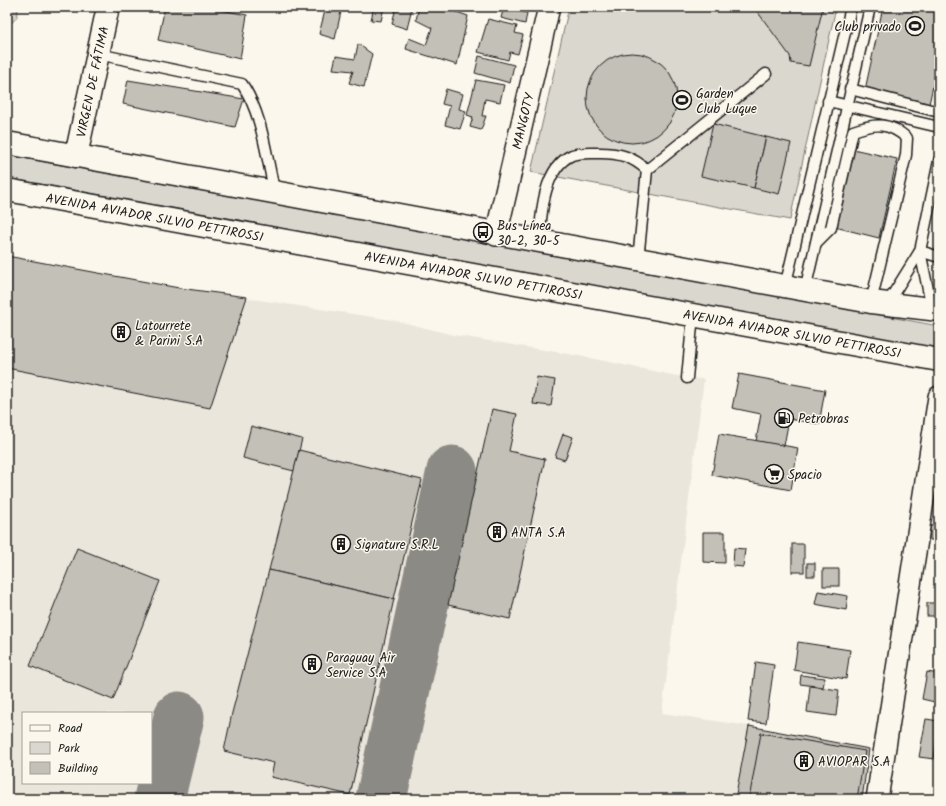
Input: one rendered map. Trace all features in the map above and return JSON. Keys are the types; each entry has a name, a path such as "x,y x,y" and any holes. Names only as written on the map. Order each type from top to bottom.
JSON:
{"main road":[{"name":"VIRGEN DE FÁTIMA","path":"76,156 108,7"},
{"path":"7,143 795,289 879,303 936,310"},
{"name":"AVENIDA AVIADOR SILVIO PETTIROSSI","path":"7,190 939,360"}],"street":[{"name":"MANGOTY","path":"496,234 549,7"},
{"path":"877,799 939,397"}],"lane":[{"path":"795,289 828,101 851,7"},
{"path":"795,289 816,243 850,89 870,7"},
{"path":"98,54 242,84 251,98 257,115 275,193"},
{"path":"638,260 648,170 766,74"},
{"path":"850,89 939,112"},
{"path":"828,101 847,104 939,127"},
{"path":"816,243 831,228 853,131 866,126 883,125 897,129 908,138 879,303"},
{"path":"539,242 541,206 556,166 573,155 612,153 636,160 648,170"},
{"path":"879,303 920,250 939,162"},
{"path":"920,250 939,257"},
{"path":"920,250 936,310"},
{"path":"686,377 687,378 693,315"}],"shaded area":[{"path":"7,256 179,288 393,320 454,335 580,356 687,378 704,379 662,713 749,726 862,799 7,799"}],"green space":[{"path":"7,7 17,7 18,13 16,18 7,26"},
{"name":"Garden Club Luque","path":"569,7 836,7 790,220 531,172"},
{"path":"7,155 939,326 939,349 7,178"}],"building":[{"path":"165,7 216,7 216,9 247,15 240,59 158,40"},
{"path":"326,7 342,7 335,39 319,34"},
{"path":"362,7 384,7 381,21 371,20 373,11"},
{"path":"396,7 412,7 407,29 392,24"},
{"path":"419,7 449,7 448,9 468,16 457,65 406,49 409,38 426,45 432,28 416,20"},
{"path":"504,7 527,13 525,24 501,18"},
{"path":"754,7 823,7 809,66 791,63 790,56"},
{"path":"883,7 939,7 939,59 929,104 865,90"},
{"path":"488,19 517,26 515,33 523,35 518,54 510,52 508,60 478,52"},
{"path":"358,44 372,54 364,87 349,83 353,71 333,69 336,56 355,59"},
{"path":"632,53 649,57 664,66 673,81 677,98 673,115 664,130 649,139 632,143 615,139 600,130 591,115 587,98 591,81 600,66 615,57"},
{"path":"479,56 514,65 510,83 475,73"},
{"path":"128,80 244,99 235,127 123,104"},
{"path":"476,80 504,85 500,102 485,99 482,116 486,116 481,130 470,127 473,117 467,115"},
{"path":"446,89 463,94 459,109 466,111 460,129 445,125 450,106 442,104"},
{"path":"713,124 766,137 754,188 701,176"},
{"path":"766,137 791,143 779,194 754,188"},
{"path":"853,149 897,159 879,238 835,227"},
{"name":"Latourrete & Parini S.A","path":"7,256 179,288 247,297 210,408 7,368"},
{"path":"739,374 825,390 819,424 789,419 784,446 756,441 761,414 732,408"},
{"path":"537,377 555,380 551,406 533,404"},
{"name":"ANTA S.A","path":"492,409 517,414 509,451 545,459 510,619 448,605"},
{"path":"251,426 302,439 294,471 243,458"},
{"path":"563,434 573,437 565,460 555,457"},
{"path":"719,434 798,448 791,490 712,475"},
{"name":"Signature S.R.L","path":"299,450 422,480 394,599 269,570"},
{"path":"939,525 939,540 930,540 930,526"},
{"path":"703,532 725,532 725,563 703,562"},
{"path":"792,544 804,544 804,572 792,572"},
{"path":"77,548 160,581 113,700 30,666"},
{"path":"734,548 745,549 743,567 733,566"},
{"path":"807,563 815,563 815,576 807,576"},
{"path":"823,569 839,569 839,586 823,586"},
{"name":"Paraguay Air Service S.A","path":"269,570 394,599 350,795 271,777 274,763 224,751 232,713"},
{"path":"818,591 848,596 846,610 815,604"},
{"path":"927,603 939,603 939,616 927,616"},
{"path":"798,642 850,650 846,679 794,670"},
{"path":"756,662 774,665 766,723 748,721"},
{"path":"927,672 939,674 939,703 922,699"},
{"path":"801,675 825,678 823,687 800,684"},
{"path":"810,686 839,690 836,716 807,712"},
{"path":"926,719 939,721 934,759 919,757"},
{"name":"AVIOPAR S.A","path":"749,726 869,749 862,799 735,799"},
{"name":"AVIOPAR S.A","path":"761,733 865,751 857,799 749,799"}],"taxiway":[{"path":"381,799 452,471"},
{"path":"159,799 179,717"}],"place":[{"name":"Club privado","path":"915,26"},
{"name":"Garden Club Luque","path":"682,100"},
{"name":"Bus Línea 30-2, 30-5","path":"483,232"},
{"name":"Latourrete & Parini S.A","path":"121,332"},
{"name":"Petrobras","path":"784,418"},
{"name":"Spacio","path":"774,474"},
{"name":"ANTA S.A","path":"497,532"},
{"name":"Signature S.R.L","path":"341,544"},
{"name":"Paraguay Air Service S.A","path":"312,664"},
{"name":"AVIOPAR S.A","path":"804,761"}]}
